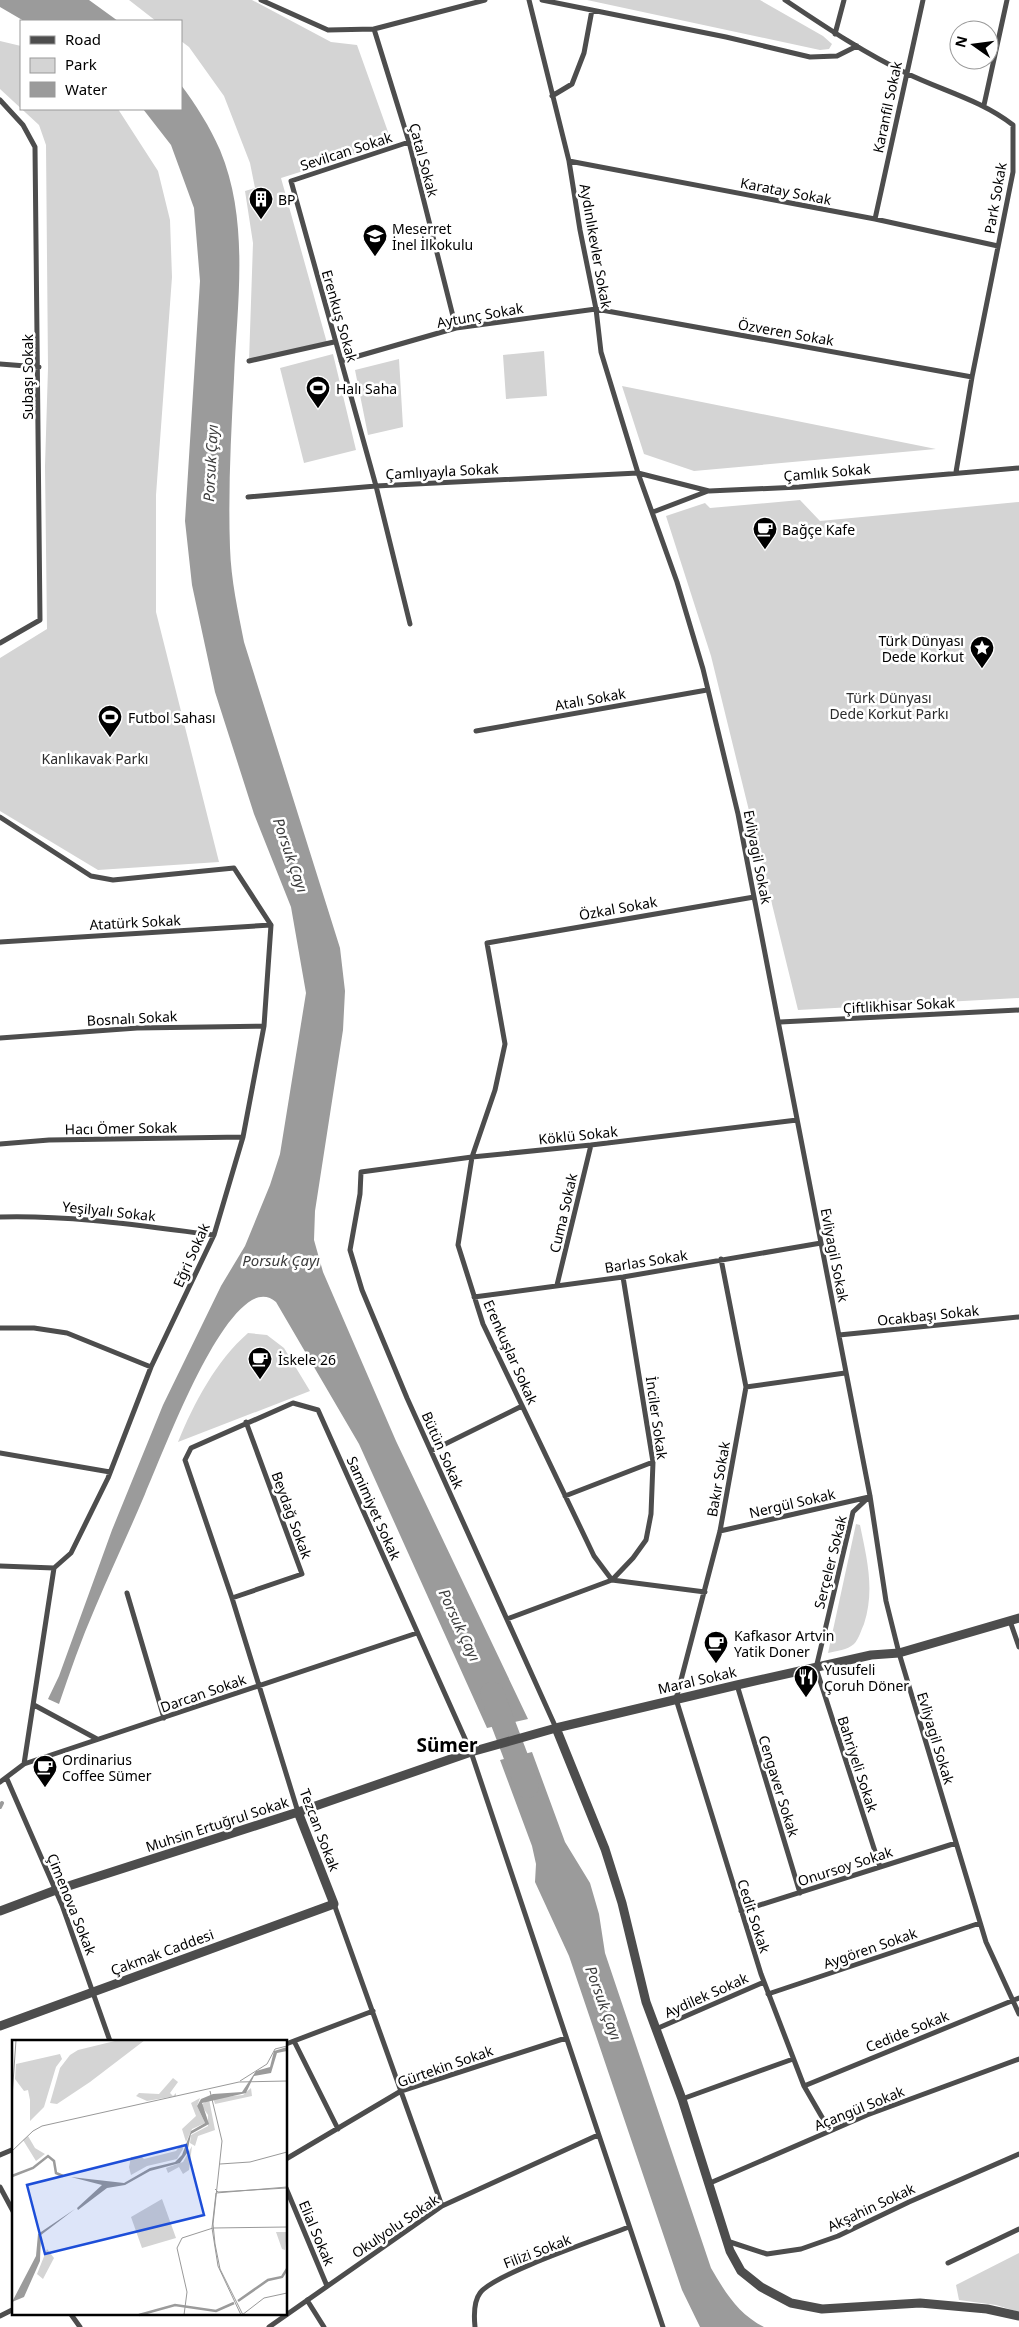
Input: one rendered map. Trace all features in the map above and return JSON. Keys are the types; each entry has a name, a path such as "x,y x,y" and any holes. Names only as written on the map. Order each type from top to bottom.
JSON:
{"street":[{"path":"265,1 328,30 374,29 485,0"},
{"name":"Aydınlıkevler Sokak","path":"529,0 569,161 602,352 638,473 647,494"},
{"path":"542,0 726,36 810,57 836,56 858,46"},
{"name":"Park Sokak","path":"785,0 835,34 906,73 984,105 1016,124 1016,172 998,246 972,377 956,472"},
{"path":"835,34 844,0"},
{"name":"Karanfil Sokak","path":"875,219 923,0"},
{"path":"984,105 1007,0"},
{"path":"552,96 572,84 584,53 592,10"},
{"name":"Çatal Sokak","path":"374,29 408,142 456,328"},
{"name":"Subaşı Sokak","path":"0,100 23,125 35,147 39,367 40,620 0,643"},
{"name":"Sevilcan Sokak","path":"291,180 408,142"},
{"name":"Karatay Sokak","path":"569,161 875,219 998,246"},
{"name":"Erenkuş Sokak","path":"291,180 334,342 376,486 410,624"},
{"name":"Aytunç Sokak","path":"341,361 456,328 596,309"},
{"name":"Özveren Sokak","path":"596,309 972,377"},
{"path":"249,361 334,342"},
{"path":"0,364 39,367"},
{"name":"Çamlık Sokak","path":"638,473 709,491 799,487 1019,468"},
{"name":"Çamlıyayla Sokak","path":"248,497 376,486 638,473"},
{"path":"653,512 709,491"},
{"name":"Evliyagil Sokak","path":"647,494 677,582 707,690 738,814 780,1022 845,1373 870,1496 886,1601 899,1653 986,1942 1019,2014"},
{"name":"Atalı Sokak","path":"476,731 707,690"},
{"path":"0,817 91,876 113,880 234,868 271,925"},
{"name":"Özkal Sokak","path":"487,943 754,897"},
{"name":"Atatürk Sokak","path":"0,942 271,925"},
{"name":"Eğri Sokak","path":"54,1568 71,1553 110,1472 151,1366 214,1234 243,1137 264,1026 271,925"},
{"name":"Erenkuşlar Sokak","path":"487,943 505,1044 494,1090 472,1157 458,1245 483,1324 594,1556 612,1580"},
{"name":"Çiftlikhisar Sokak","path":"780,1022 1019,1010"},
{"name":"Bosnalı Sokak","path":"0,1038 137,1028 264,1026"},
{"name":"Köklü Sokak","path":"361,1172 472,1157 797,1120"},
{"name":"Hacı Ömer Sokak","path":"0,1144 49,1140 243,1137"},
{"name":"Cuma Sokak","path":"557,1285 590,1145"},
{"name":"Bütün Sokak","path":"361,1172 360,1194 350,1250 362,1290 431,1451 556,1728"},
{"name":"Yeşilyalı Sokak","path":"0,1217 43,1216 85,1218 214,1234"},
{"name":"Barlas Sokak","path":"474,1297 623,1277 821,1243"},
{"name":"Bakır Sokak","path":"676,1700 720,1531 746,1388 722,1259"},
{"name":"İnciler Sokak","path":"612,1580 633,1558 646,1540 651,1514 653,1462 623,1277"},
{"name":"Ocakbaşı Sokak","path":"839,1335 1019,1317"},
{"path":"0,1328 34,1328 66,1333 151,1366"},
{"path":"746,1388 845,1373"},
{"name":"Samimiyet Sokak","path":"185,1460 191,1448 246,1422 293,1403 318,1410 471,1752 628,2227 663,2327"},
{"path":"431,1451 522,1406"},
{"name":"Beydağ Sokak","path":"232,1598 302,1574 246,1422"},
{"path":"0,1453 110,1472"},
{"name":"Tezcan Sokak","path":"185,1460 232,1598 298,1812 334,1904 442,2206"},
{"path":"565,1496 653,1462"},
{"name":"Nergül Sokak","path":"720,1531 870,1496"},
{"name":"Serçeler Sokak","path":"816,1668 853,1512 870,1496"},
{"path":"0,1566 54,1568 24,1764"},
{"path":"507,1619 612,1580 705,1592"},
{"path":"127,1593 164,1718"},
{"path":"1014,1620 1019,1647"},
{"name":"Maral Sokak","path":"531,1736 556,1728 737,1685 871,1655 899,1653 1014,1620"},
{"name":"Darcan Sokak","path":"0,1782 7,1779 24,1764 417,1633"},
{"name":"Bahriyeli Sokak","path":"816,1668 880,1867"},
{"name":"Cengaver Sokak","path":"737,1685 800,1892"},
{"name":"Cedit Sokak","path":"676,1700 768,1994 804,2086 830,2131"},
{"path":"34,1705 97,1739"},
{"path":"556,1728 604,1848 616,1884 646,2002 682,2100 710,2183 730,2251 741,2271 761,2287 791,2303 822,2309 920,2303 987,2310 1019,2316"},
{"name":"Muhsin Ertuğrul Sokak","path":"0,1911 56,1890 298,1812 471,1752 531,1736"},
{"name":"Çimenova Sokak","path":"7,1779 56,1890 110,2040"},
{"name":"Onursoy Sokak","path":"741,1911 956,1843"},
{"name":"Çakmak Caddesi","path":"0,2026 334,1904"},
{"name":"Aygören Sokak","path":"768,1994 980,1923"},
{"name":"Aydilek Sokak","path":"656,2029 764,1982"},
{"name":"Cedide Sokak","path":"804,2086 1019,1998"},
{"path":"288,2043 373,2011"},
{"name":"Gürtekin Sokak","path":"288,2158 401,2092 566,2038"},
{"path":"294,2041 338,2129"},
{"path":"682,2100 793,2059"},
{"name":"Açangül Sokak","path":"710,2183 830,2131 1019,2059"},
{"name":"Okulyolu Sokak","path":"288,2314 442,2206 598,2135"},
{"path":"0,2155 12,2151"},
{"name":"Akşahin Sokak","path":"727,2241 767,2254 801,2249 838,2236 909,2202 1019,2154"},
{"path":"0,2187 12,2209"},
{"name":"Elial Sokak","path":"288,2193 327,2286"},
{"name":"Filizi Sokak","path":"475,2327 474,2316 479,2293 498,2278 628,2227"},
{"path":"948,2263 1019,2230"},
{"path":"307,2300 324,2327"},
{"path":"0,2316 12,2310"},
{"path":"71,2314 80,2327"},
{"name":"Okulyolu Sokak","path":"269,2327 287,2314"}],"green space":[{"path":"129,0 252,0 331,42 357,45 392,143 281,178 327,343 249,361 253,243 245,191 255,188 250,163 224,96 189,47 182,42 182,20 155,20"},
{"path":"587,0 760,0 823,36 832,44 829,49 820,50"},
{"path":"0,41 20,46 20,107 0,89"},
{"name":"Kanlıkavak Parkı","path":"23,110 119,110 158,171 170,220 172,277 156,495 156,612 219,862 98,870 0,811 0,658 47,629 45,466 48,368 46,145 39,125"},
{"path":"544,351 547,396 506,399 503,355"},
{"name":"Halı Saha","path":"333,354 356,450 304,463 280,368"},
{"path":"399,359 403,427 368,435 355,370"},
{"path":"622,386 936,449 694,471 644,454"},
{"name":"Türk Dünyası Dede Korkut Parkı","path":"800,500 820,521 1019,502 1019,998 798,1010 711,656 666,516 705,503 710,508"},
{"path":"248,1333 267,1335 284,1348 310,1391 178,1442 191,1412 207,1383 226,1356"},
{"path":"856,1524 860,1525 869,1575 867,1611 859,1637 854,1644 845,1649 828,1653"},
{"path":"1019,2253 1019,2312 996,2305 959,2300 956,2285"}],"water":[{"path":"0,0 89,0 117,20 22,20 0,7"},
{"name":"Porsuk Çayı","path":"182,86 202,116 220,150 229,177 235,205 238,234 239,292 230,463 229,527 233,584 237,607 244,642 340,948 345,991 343,1030 315,1211 314,1240 323,1272 396,1441 528,1719 487,1728 359,1444 276,1302 271,1298 265,1297 252,1300 236,1313 205,1360 177,1419 90,1620 59,1704 48,1699 59,1676 112,1530 163,1405 221,1286 245,1246 270,1185 280,1154 306,993 291,907 254,814 215,692 192,585 185,521 200,281 194,208 171,145 144,110 182,110"},
{"name":"Porsuk Çayı","path":"532,1752 565,1842 590,1883 599,1914 605,1953 711,2268 739,2309 764,2327 700,2327 682,2290 569,1956 535,1882 536,1864 532,1846 500,1760"}],"waterway":[{"name":"Porsuk Çayı","path":"492,1694 527,1786"},
{"path":"0,1807 2,1803"}],"place":[{"name":"BP","path":"261,220"},
{"name":"Meserret İnel İlkokulu","path":"375,257"},
{"name":"Halı Saha","path":"318,409"},
{"name":"Bağçe Kafe","path":"765,550"},
{"name":"Türk Dünyası Dede Korkut","path":"982,669"},
{"name":"Futbol Sahası","path":"110,738"},
{"name":"İskele 26","path":"260,1380"},
{"name":"Kafkasor Artvin Yatik Doner","path":"716,1664"},
{"name":"Yusufeli Çoruh Döner","path":"806,1698"},
{"name":"Ordinarius Coffee Sümer","path":"45,1788"}],"district":[{"name":"Sümer","path":"447,1745"}]}
